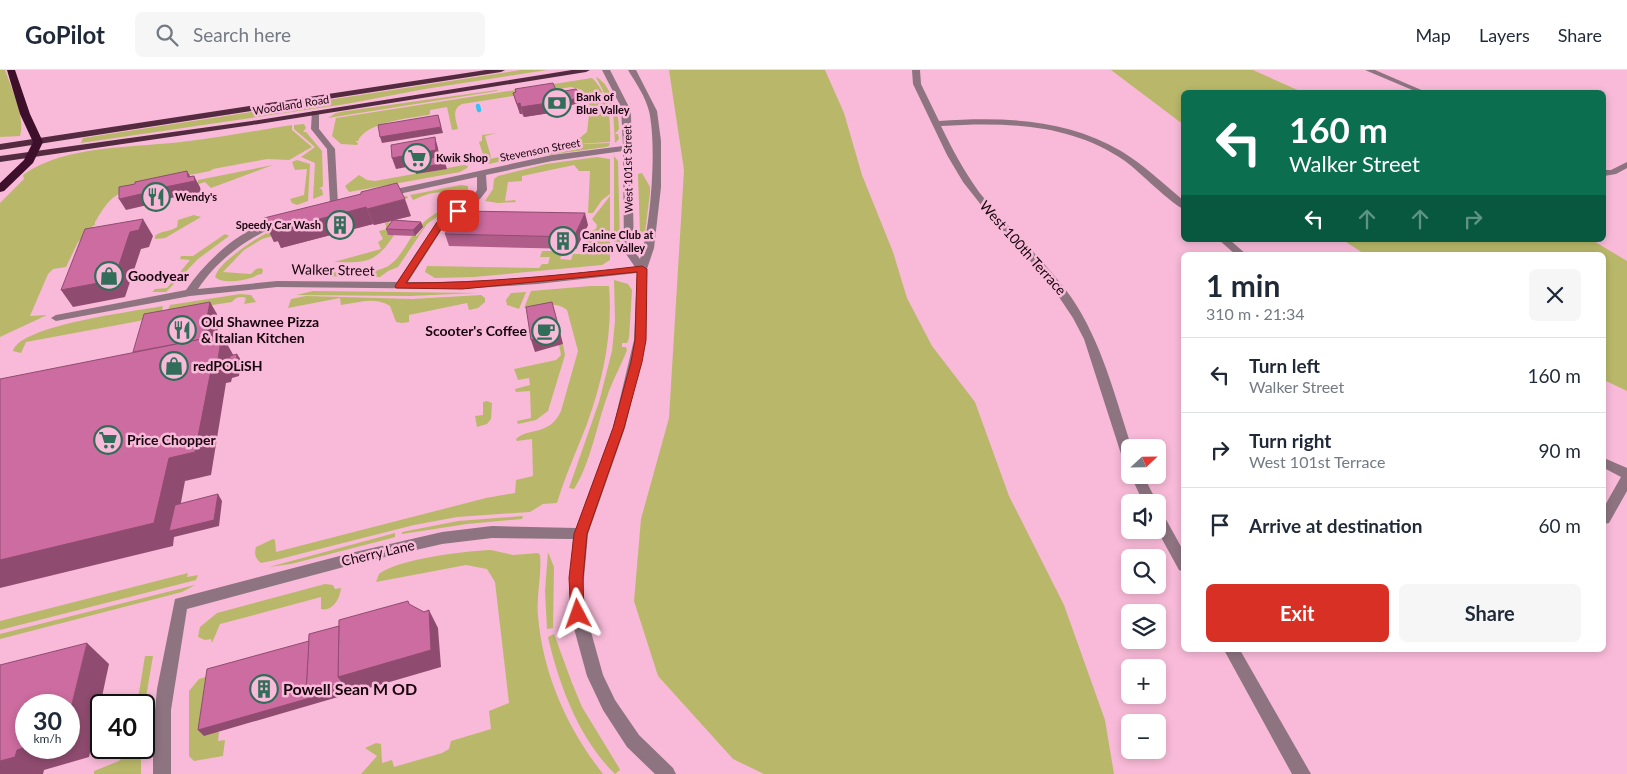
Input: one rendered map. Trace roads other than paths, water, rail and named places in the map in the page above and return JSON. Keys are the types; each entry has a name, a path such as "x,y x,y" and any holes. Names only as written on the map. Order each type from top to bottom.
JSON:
{"highway":[{"path":"0,189 29,161 38,142 30,127 11,70"}],"main road":[{"name":"Woodland Road","path":"0,148 501,70"},
{"name":"Woodland Road","path":"0,159 315,113 586,70"}],"street":[{"name":"West 101st Street","path":"606,70 625,107 627,115 629,251 642,269"},
{"name":"West 101st Street","path":"632,70 648,98 657,141 656,187 649,248 642,269 640,340 619,428 581,534 576,574 578,614 594,676 609,705 634,741 667,774"},
{"name":"West 100th Terrace","path":"916,70 917,84 966,181 978,197 1056,282 1082,320 1123,439"},
{"path":"1369,70 1417,90"},
{"path":"315,113 315,129 331,148 335,203"},
{"path":"937,124 1008,122 1037,124 1064,130 1105,145 1120,154 1181,204"},
{"name":"Stevenson Street","path":"377,195 552,158 628,148"},
{"path":"1606,173 1613,172 1627,165"},
{"path":"400,286 440,224 477,197 482,190 481,174"},
{"path":"190,293 200,276 234,245 253,233 289,216"},
{"path":"1226,242 1238,252"},
{"name":"Walker Street","path":"56,318 190,293 277,284 462,286 642,269"},
{"path":"1606,464 1627,474"},
{"path":"1606,516 1627,479"},
{"name":"Cherry Lane","path":"162,774 160,749 162,706 167,667 180,604 355,558 442,538 492,532 581,534"},
{"path":"1166,533 1181,560"},
{"path":"1233,652 1302,774"}],"waterway":[{"path":"478,106 479,110"}],"place":[{"name":"Bank of Blue Valley","path":"557,103"},
{"name":"Kwik Shop","path":"417,158"},
{"name":"Wendy's","path":"156,197"},
{"name":"Speedy Car Wash","path":"340,225"},
{"name":"Canine Club at Falcon Valley","path":"563,241"},
{"name":"Goodyear","path":"109,276"},
{"name":"Old Shawnee Pizza & Italian Kitchen","path":"182,330"},
{"name":"Scooter's Coffee","path":"546,331"},
{"name":"redPOLiSH","path":"174,366"},
{"name":"Price Chopper","path":"108,440"},
{"name":"Powell Sean M OD","path":"264,689"}]}
